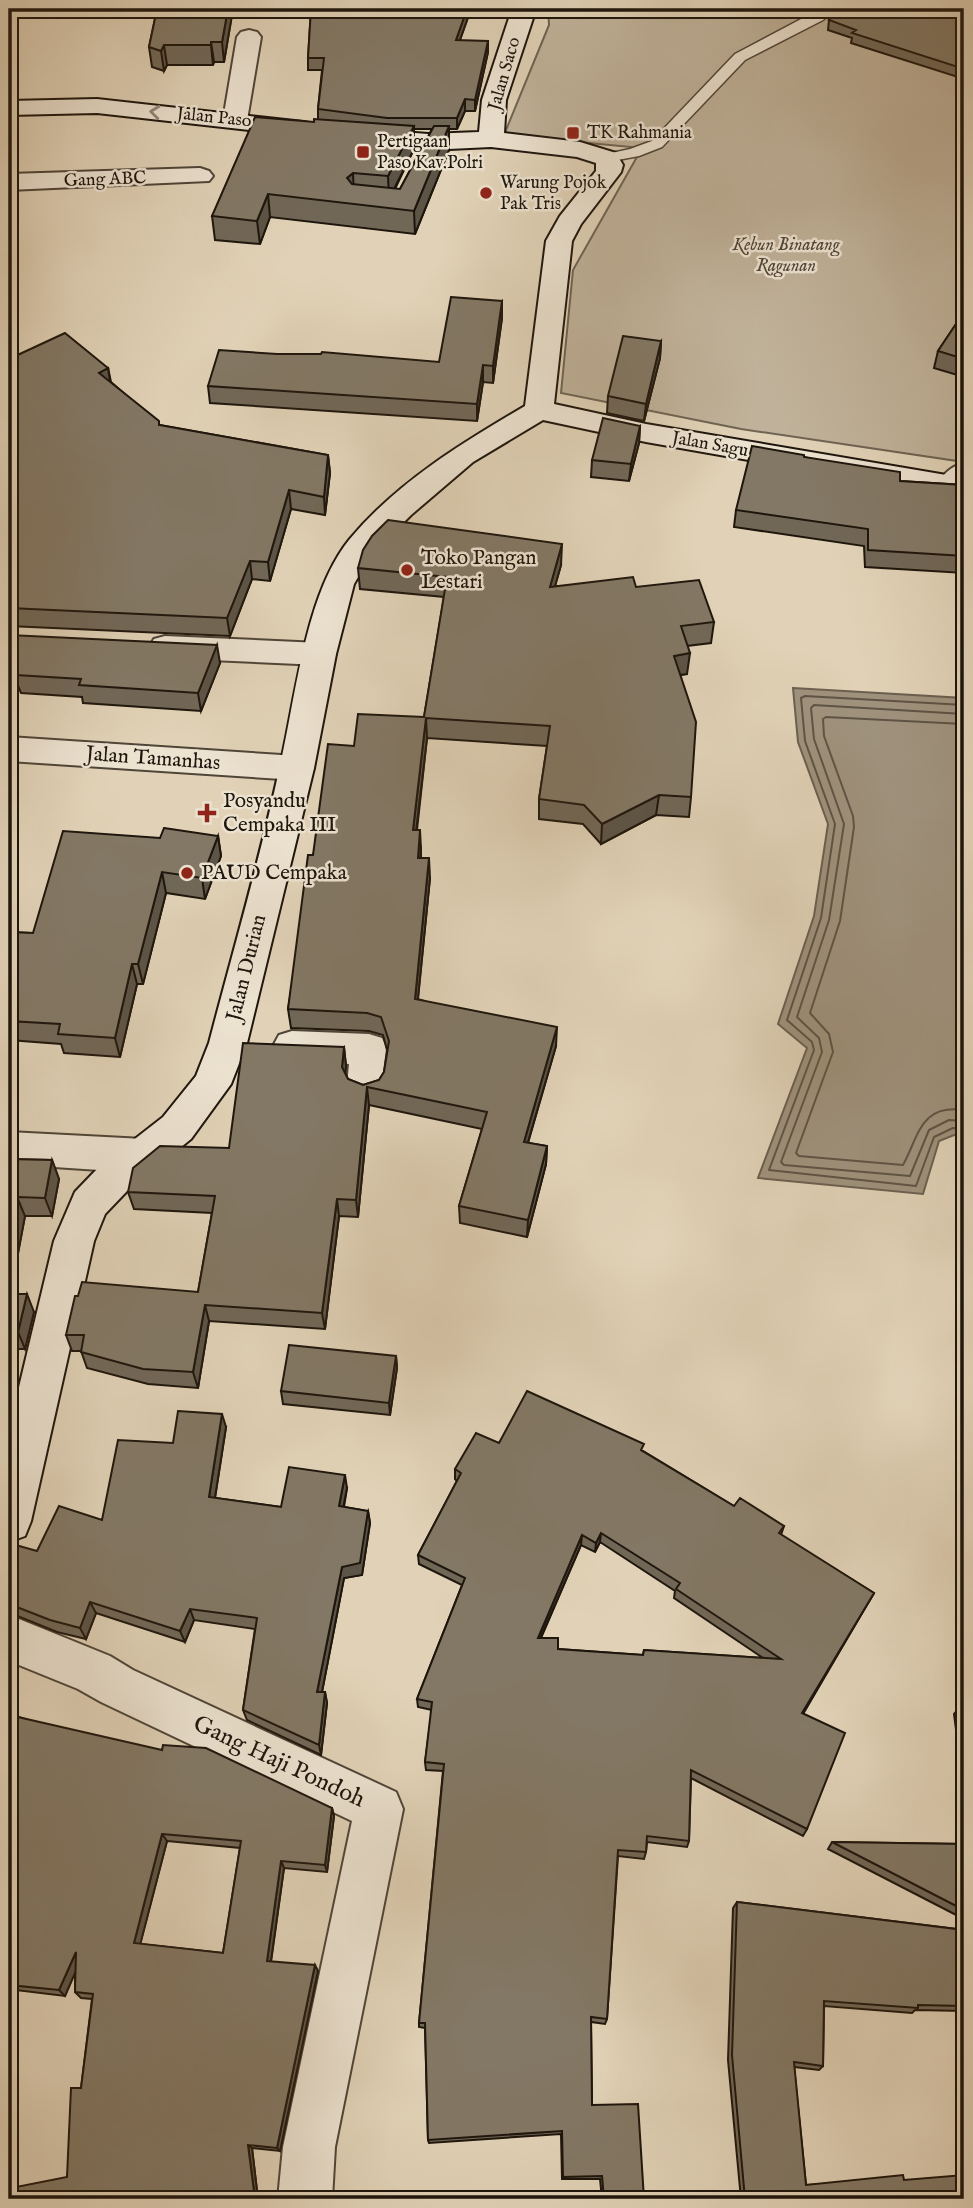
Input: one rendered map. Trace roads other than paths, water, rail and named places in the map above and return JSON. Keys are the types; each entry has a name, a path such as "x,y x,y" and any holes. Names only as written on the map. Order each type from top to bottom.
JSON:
{"main road":[{"name":"Jalan Saco","path":"491,139 494,100 524,9"},
{"path":"235,120 249,37"},
{"name":"Jalan Paso","path":"9,108 97,107 235,120 424,148 491,139 580,150 607,158"},
{"path":"539,410 559,241 569,222 608,172 610,164 607,158"},
{"name":"Gang ABC","path":"9,182 200,176"},
{"name":"Jalan Sagu","path":"539,410 646,433 960,482"},
{"name":"Jalan Durian","path":"9,1521 74,1241 89,1204 113,1179 177,1128 212,1084 228,1043 297,768 320,654 338,584 360,548 400,508 463,455 539,410"},
{"path":"131,645 320,654"},
{"name":"Jalan Tamanhas","path":"9,749 297,768"},
{"path":"228,1043 369,1049 366,1085"},
{"path":"9,1148 144,1156"},
{"name":"Gang Haji Pondoh","path":"9,1638 94,1672 117,1686 379,1810 309,2147 306,2199"},
{"path":"117,1686 209,1701"}],"lane":[{"path":"607,158 634,153 657,144 740,57 818,17 828,9"}],"water":[{"path":"793,688 964,698 964,1138 954,1135 939,1141 923,1194 758,1178 807,1048 778,1024 814,916 828,824 798,742"}],"place":[{"name":"TK Rahmania","path":"573,133"},
{"name":"Pertigaan Paso Kav.Polri","path":"363,152"},
{"name":"Warung Pojok Pak Tris","path":"486,193"},
{"name":"Toko Pangan Lestari","path":"407,570"},
{"name":"Posyandu Cempaka III","path":"207,813"},
{"name":"PAUD Cempaka","path":"187,873"}],"park label":[{"name":"Kebun Binatang Ragunan","path":"786,255"}]}
